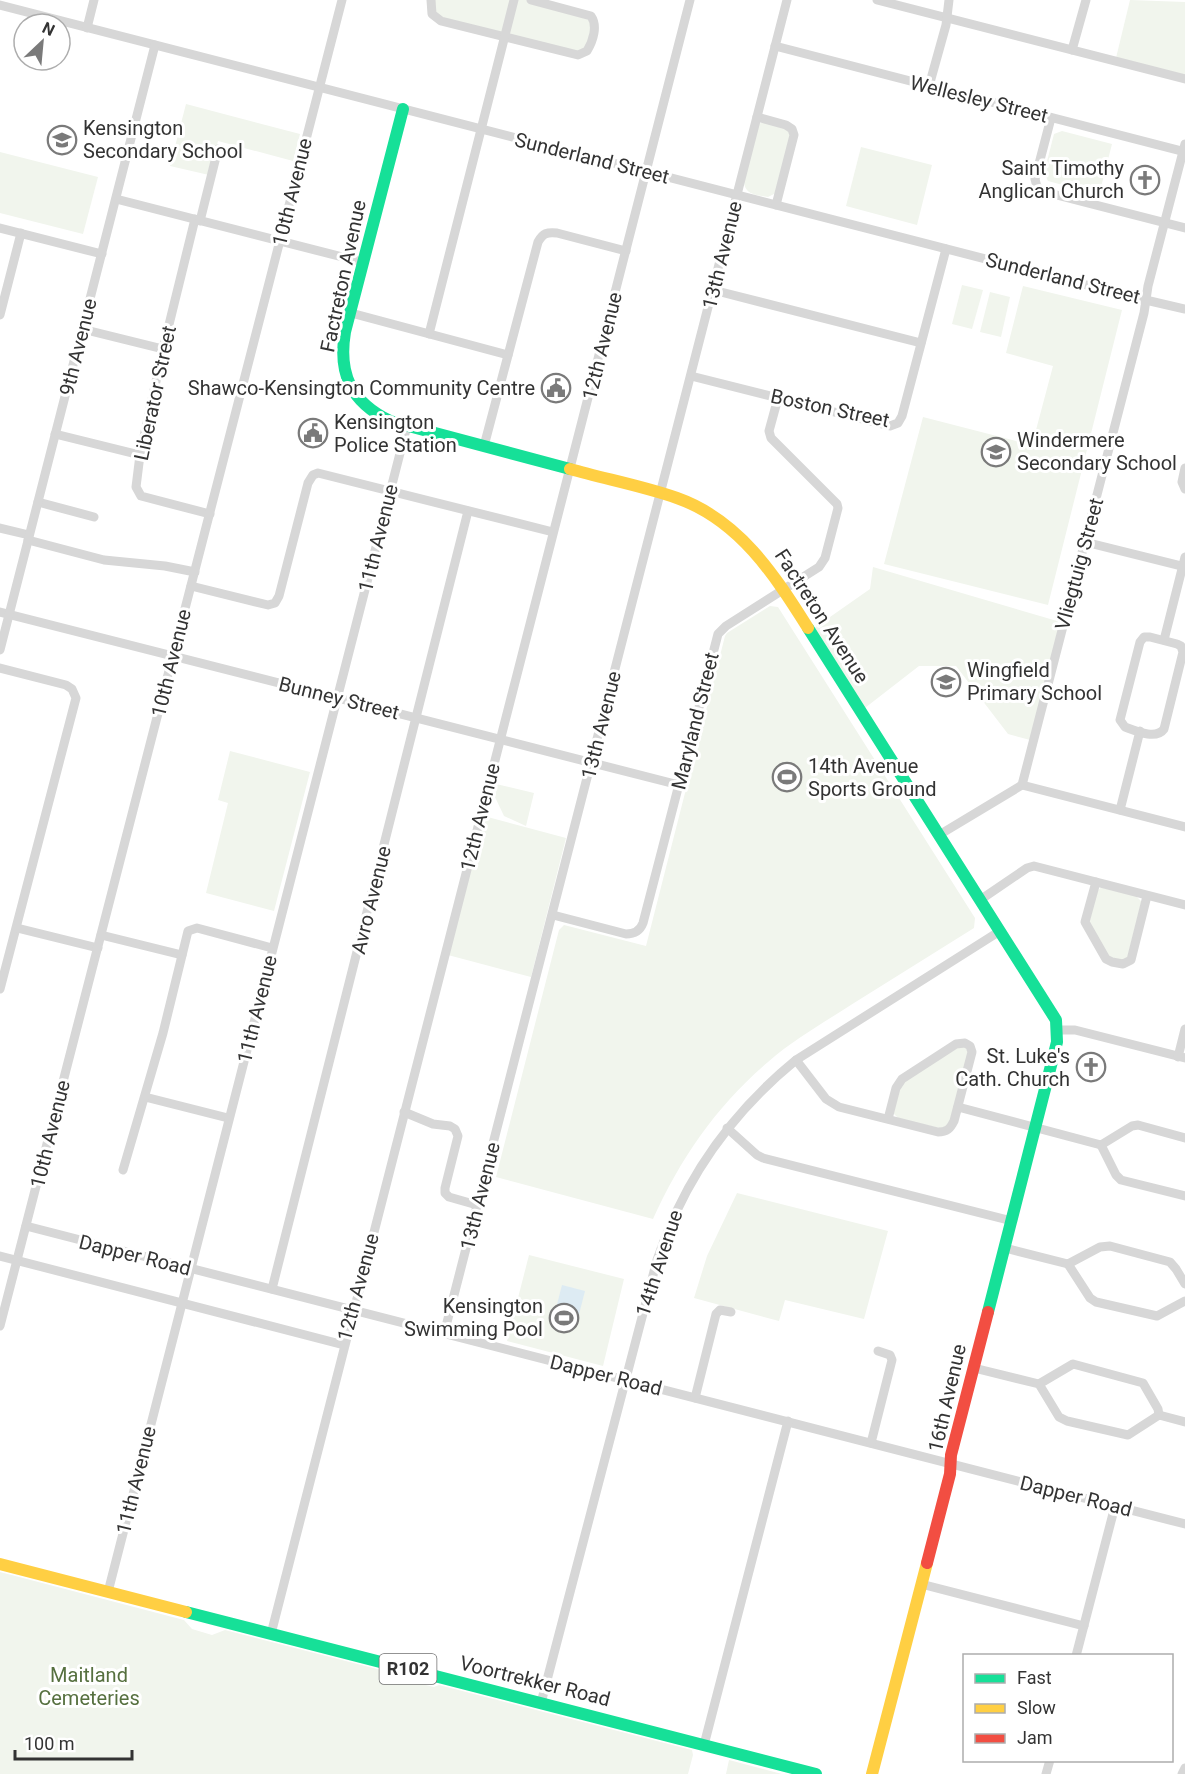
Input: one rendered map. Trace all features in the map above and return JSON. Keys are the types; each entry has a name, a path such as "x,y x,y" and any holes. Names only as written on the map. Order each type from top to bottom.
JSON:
{"street":[{"path":"87,28 94,0"},
{"name":"10th Avenue","path":"0,1326 342,0"},
{"path":"431,0 431,11 438,20 578,55 587,51 595,29 595,22 591,16 531,0"},
{"path":"429,334 514,0"},
{"name":"12th Avenue","path":"271,1634 352,1310 571,469 690,0"},
{"name":"13th Avenue","path":"444,1334 787,0"},
{"path":"877,0 1185,79"},
{"path":"929,86 946,25 949,0"},
{"path":"1072,50 1086,0"},
{"name":"Sunderland Street","path":"0,5 1185,309"},
{"name":"9th Avenue","path":"0,650 4,613 29,538 155,45"},
{"name":"Wellesley Street","path":"775,46 1184,150"},
{"name":"Factreton Avenue","path":"403,109 362,262 342,354 343,367 351,389 359,400 379,416 407,426 661,493 691,504 730,527 767,563 1054,1017 1058,1030"},
{"path":"757,117 786,124 792,129 794,135 776,205"},
{"path":"1051,118 1035,179 1037,187 1045,192 1185,228"},
{"name":"Liberator Street","path":"210,514 141,496 136,487 140,455 163,349 218,149"},
{"name":"Vliegtuig Street","path":"1022,785 1184,150"},
{"path":"116,199 362,262"},
{"path":"0,228 102,254"},
{"path":"484,446 538,242 542,236 547,232 557,233 626,251"},
{"path":"0,315 21,233"},
{"name":"Boston Street","path":"691,376 890,426 898,423 902,416 946,249"},
{"path":"713,290 921,343"},
{"path":"351,313 508,355"},
{"path":"82,329 163,349"},
{"name":"Maryland Street","path":"553,915 626,934 640,929 718,634 726,626 823,563 838,508 834,499 771,438 769,431 778,398"},
{"name":"11th Avenue","path":"108,1592 407,426"},
{"path":"56,434 140,455"},
{"path":"1185,468 1182,482 1185,489"},
{"path":"191,586 271,605 279,596 308,483 313,474 321,473 553,532"},
{"path":"38,502 94,517"},
{"name":"Avro Avenue","path":"272,1289 468,511"},
{"path":"0,528 104,560 158,565 195,572"},
{"path":"1085,542 1184,563 1164,640"},
{"name":"Bunney Street","path":"4,613 679,785"},
{"path":"1148,636 1179,644 1183,654 1163,731 1156,735 1140,731 1125,727 1121,718 1141,640 1148,636"},
{"path":"0,668 66,685 72,689 76,698 0,988"},
{"path":"1120,810 1140,731"},
{"path":"939,835 1022,785 1185,827"},
{"path":"980,900 1031,866 1185,905"},
{"path":"1096,882 1085,922 1105,957 1112,962 1123,964 1131,960 1148,896"},
{"path":"123,1170 145,1097 187,933 194,927 272,948"},
{"path":"17,928 98,948"},
{"name":"14th Avenue","path":"542,1703 652,1276 668,1227 698,1168 727,1128 768,1083 796,1060 1000,931"},
{"path":"101,934 182,955"},
{"path":"1058,1030 1075,1030 1181,1058 1185,1029"},
{"name":"16th Avenue","path":"872,1774 950,1474 951,1455 1012,1221 1057,1042 1058,1030"},
{"path":"796,1060 826,1099 839,1107 938,1132 944,1132 951,1127 958,1107 972,1052 970,1046 965,1043 956,1044 902,1079 898,1083 888,1119"},
{"path":"145,1097 228,1118"},
{"path":"958,1107 1101,1145 1132,1126 1138,1125 1185,1138"},
{"path":"404,1112 433,1124 456,1129 458,1136 445,1193 449,1197 477,1205"},
{"path":"727,1128 763,1158 1012,1221"},
{"path":"1101,1145 1116,1175 1121,1180 1185,1196"},
{"name":"Dapper Road","path":"26,1227 1185,1524"},
{"path":"1005,1248 1068,1264 1100,1247 1110,1246 1170,1262 1185,1284"},
{"path":"0,1256 344,1345"},
{"path":"1068,1264 1090,1298 1096,1302 1157,1316 1185,1301"},
{"path":"695,1398 716,1314 720,1310 731,1312"},
{"path":"871,1443 892,1360 890,1354 878,1351"},
{"path":"1039,1384 1068,1365 1080,1364 1143,1383 1158,1409 1159,1416"},
{"path":"974,1368 1039,1384 1059,1417 1067,1421 1128,1435 1159,1416 1185,1422"},
{"path":"704,1745 788,1422"},
{"path":"1077,1654 1115,1506"},
{"name":"Voortrekker Road","path":"0,1564 816,1774"},
{"path":"921,1584 1084,1626"},
{"path":"1182,1774 1185,1768"}],"green space":[{"path":"431,0 531,0 595,22 584,53 438,20"},
{"path":"1130,0 1185,2 1185,75 1116,58"},
{"path":"186,104 300,134 293,161 218,141 209,175 170,166"},
{"path":"763,122 784,126 791,135 776,193 768,197 749,192 744,182 759,124"},
{"path":"1062,131 1112,144 1099,195 1048,181 1044,173 1054,134"},
{"path":"861,147 932,165 917,225 846,206"},
{"path":"0,152 98,177 83,234 0,213"},
{"path":"962,285 983,290 972,329 952,324"},
{"name":"Windermere Secondary School","path":"1023,286 1122,310 1048,605 884,564 923,417 1032,445 1053,366 1006,353"},
{"path":"990,292 1010,297 1001,337 980,332"},
{"path":"873,567 1064,623 1034,741 1008,734 956,666 919,666 861,711 810,631 870,589"},
{"name":"14th Avenue Sports Ground","path":"770,606 778,607 975,918 974,928 799,1038 750,1079 716,1115 688,1154 653,1219 496,1177 559,930 564,925 646,946 725,636"},
{"path":"230,751 310,772 274,911 206,893 228,803 218,800"},
{"path":"496,784 534,793 526,826 504,816 494,795"},
{"path":"484,816 566,838 531,977 448,955"},
{"path":"1102,887 1136,896 1142,902 1129,956 1124,961 1109,957 1089,925 1095,892"},
{"path":"958,1046 965,1047 968,1052 951,1121 944,1129 899,1119 893,1113 900,1084"},
{"path":"737,1193 888,1231 864,1319 785,1300 779,1321 694,1298 707,1256"},
{"name":"Kensington Swimming Pool","path":"529,1255 624,1279 603,1366 507,1341"},
{"name":"Maitland Cemeteries","path":"0,1572 184,1620 192,1629 212,1635 225,1630 424,1681 426,1685 434,1687 439,1685 692,1750 693,1755 688,1774 0,1774"},
{"path":"729,1760 782,1774 726,1774"}],"shaded area":[{"path":"562,1285 585,1291 576,1326 553,1320"}],"traffic: fast":[{"path":"403,109 345,332 344,361 350,385 366,405 390,421 570,469"},
{"path":"808,628 1056,1020 1057,1042 988,1312"},
{"path":"186,1612 816,1774"}],"traffic: slow":[{"path":"570,469 677,498 719,520 737,535 768,569 808,628"},
{"path":"872,1774 927,1563"},
{"path":"0,1564 186,1612"}],"traffic: jam":[{"path":"927,1563 950,1474 951,1455 988,1312"}],"place":[{"name":"Kensington Secondary School","path":"62,140"},
{"name":"Saint Timothy Anglican Church","path":"1145,180"},
{"name":"Shawco-Kensington Community Centre","path":"556,388"},
{"name":"Kensington Police Station","path":"313,433"},
{"name":"Windermere Secondary School","path":"996,452"},
{"name":"Wingfield Primary School","path":"946,682"},
{"name":"14th Avenue Sports Ground","path":"787,777"},
{"name":"St. Luke's Cath. Church","path":"1091,1067"},
{"name":"Kensington Swimming Pool","path":"564,1318"}]}
